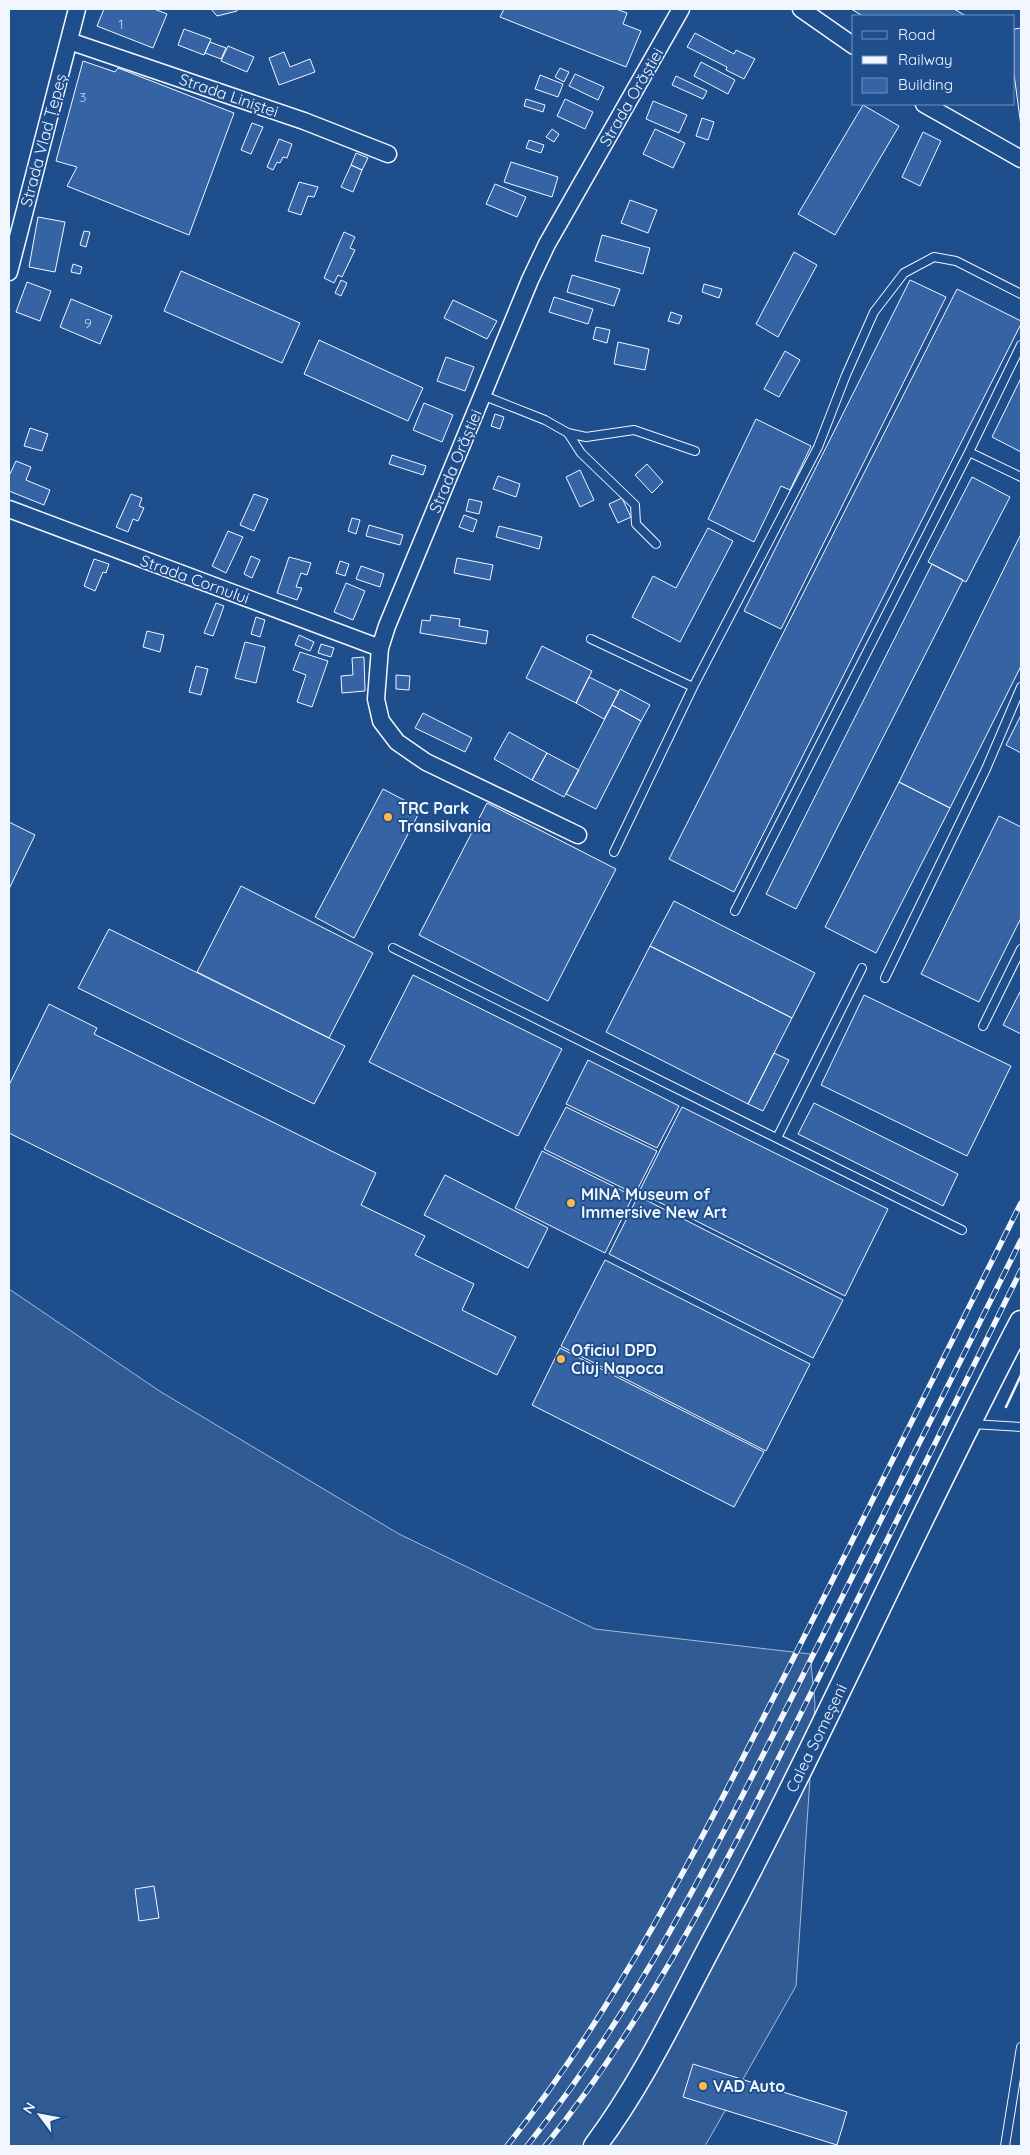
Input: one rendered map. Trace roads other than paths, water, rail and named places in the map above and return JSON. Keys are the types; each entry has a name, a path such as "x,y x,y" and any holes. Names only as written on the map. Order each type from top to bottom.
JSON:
{"main road":[{"name":"Calea Someșeni","path":"595,2146 640,2077 766,1840 967,1424 1021,1322"}],"street":[{"name":"Strada Vlad Țepeș","path":"9,272 77,9"},
{"name":"Strada Orăștiei","path":"578,835 426,762 397,742 381,721 376,699 380,648 405,581 547,244 681,9"},
{"path":"801,9 852,45"},
{"name":"Strada Liniștei","path":"69,40 304,121 388,154"},
{"path":"926,105 1021,159"},
{"name":"Strada Cornului","path":"9,509 380,648"}],"lane":[{"path":"614,852 693,687 818,447 846,374 874,312 904,273 934,258 956,261 1021,294"},
{"path":"735,911 969,452 1021,345"},
{"path":"482,395 545,420 568,433 586,437 634,430 695,450"},
{"path":"568,433 582,453 635,505 636,524 656,544"},
{"path":"969,452 1021,476"},
{"path":"591,639 693,687"},
{"path":"885,978 986,769 1021,687"},
{"path":"393,948 962,1230"},
{"path":"983,1026 1021,949"},
{"path":"777,1138 862,968"},
{"path":"967,1424 1021,1427"},
{"path":"1005,2146 1021,2047"}],"railway":[{"path":"507,2146 549,2090 588,2033 660,1914 726,1791 789,1667 1021,1203"},
{"path":"527,2146 567,2094 604,2040 672,1928 704,1870 1021,1240"},
{"path":"545,2146 584,2095 621,2041 656,1986 721,1871 1021,1270"}],"place":[{"name":"TRC Park Transilvania","path":"388,817"},
{"name":"MINA Museum of Immersive New Art","path":"571,1203"},
{"name":"Oficiul DPD Cluj Napoca","path":"561,1359"},
{"name":"VAD Auto","path":"703,2086"}]}
